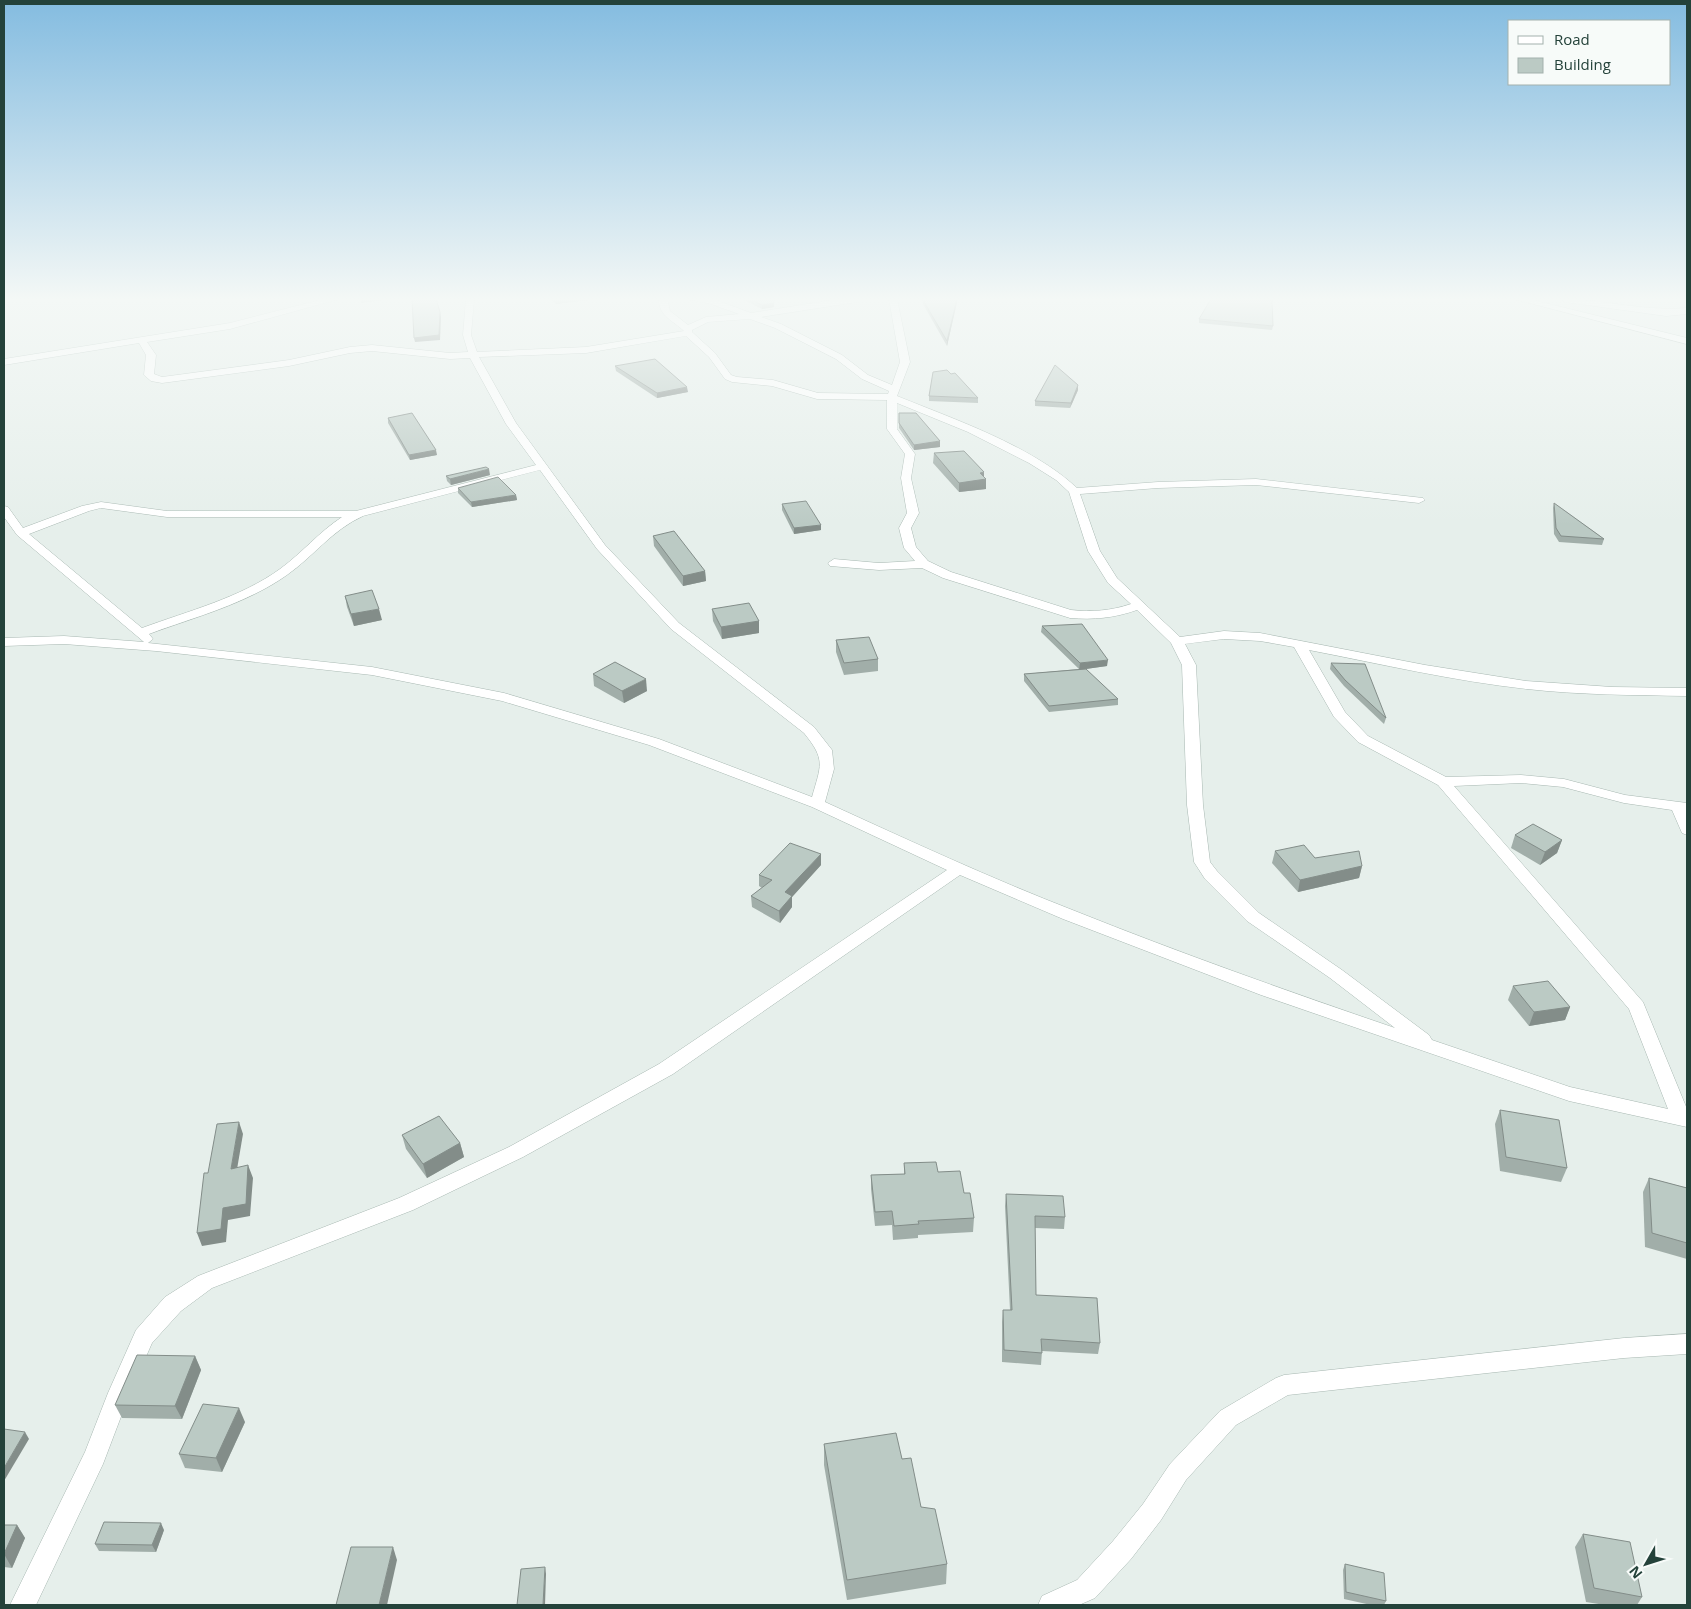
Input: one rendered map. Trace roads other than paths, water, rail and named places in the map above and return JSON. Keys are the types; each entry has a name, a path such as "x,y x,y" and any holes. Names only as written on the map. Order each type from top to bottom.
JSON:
{"street":[{"path":"149,374 154,379 162,380 206,374"},
{"path":"484,374 511,424 540,467 601,547 675,626 808,730 825,750 827,768 817,804"},
{"path":"726,374 735,380 773,383 817,396 894,393"},
{"path":"861,374 894,393 1032,460 1060,478 1074,491 1094,551 1112,580 1177,641 1189,665 1196,805 1202,862 1211,875 1253,917 1336,974 1435,1048"},
{"path":"901,374 894,393 892,429 910,454 906,478 912,513 905,528 910,548 924,564 947,576 1070,614 1092,616 1113,614 1138,606"},
{"path":"140,633 258,587 284,572 342,520 540,467"},
{"path":"1074,491 1158,484 1256,482 1419,500"},
{"path":"21,533 86,508 101,505 167,514 359,514"},
{"path":"6,518 21,533 156,647"},
{"path":"834,563 871,568 924,564"},
{"path":"1177,641 1224,635 1260,637 1425,669 1526,685 1612,691 1687,692"},
{"path":"4,642 64,640 156,647 372,671 504,697 654,742 817,804 959,869 1069,915 1267,992 1569,1094 1684,1118"},
{"path":"1299,645 1340,714 1363,739 1443,782 1637,1006 1684,1118"},
{"path":"1443,782 1522,779 1564,783 1624,799 1683,807 1687,830"},
{"path":"23,1605 95,1456 119,1393 144,1337 173,1304 205,1282 406,1204 532,1143 666,1069 959,869"},
{"path":"1051,1605 1086,1589 1122,1550 1178,1472 1228,1418 1284,1385 1624,1348 1687,1344"}]}
